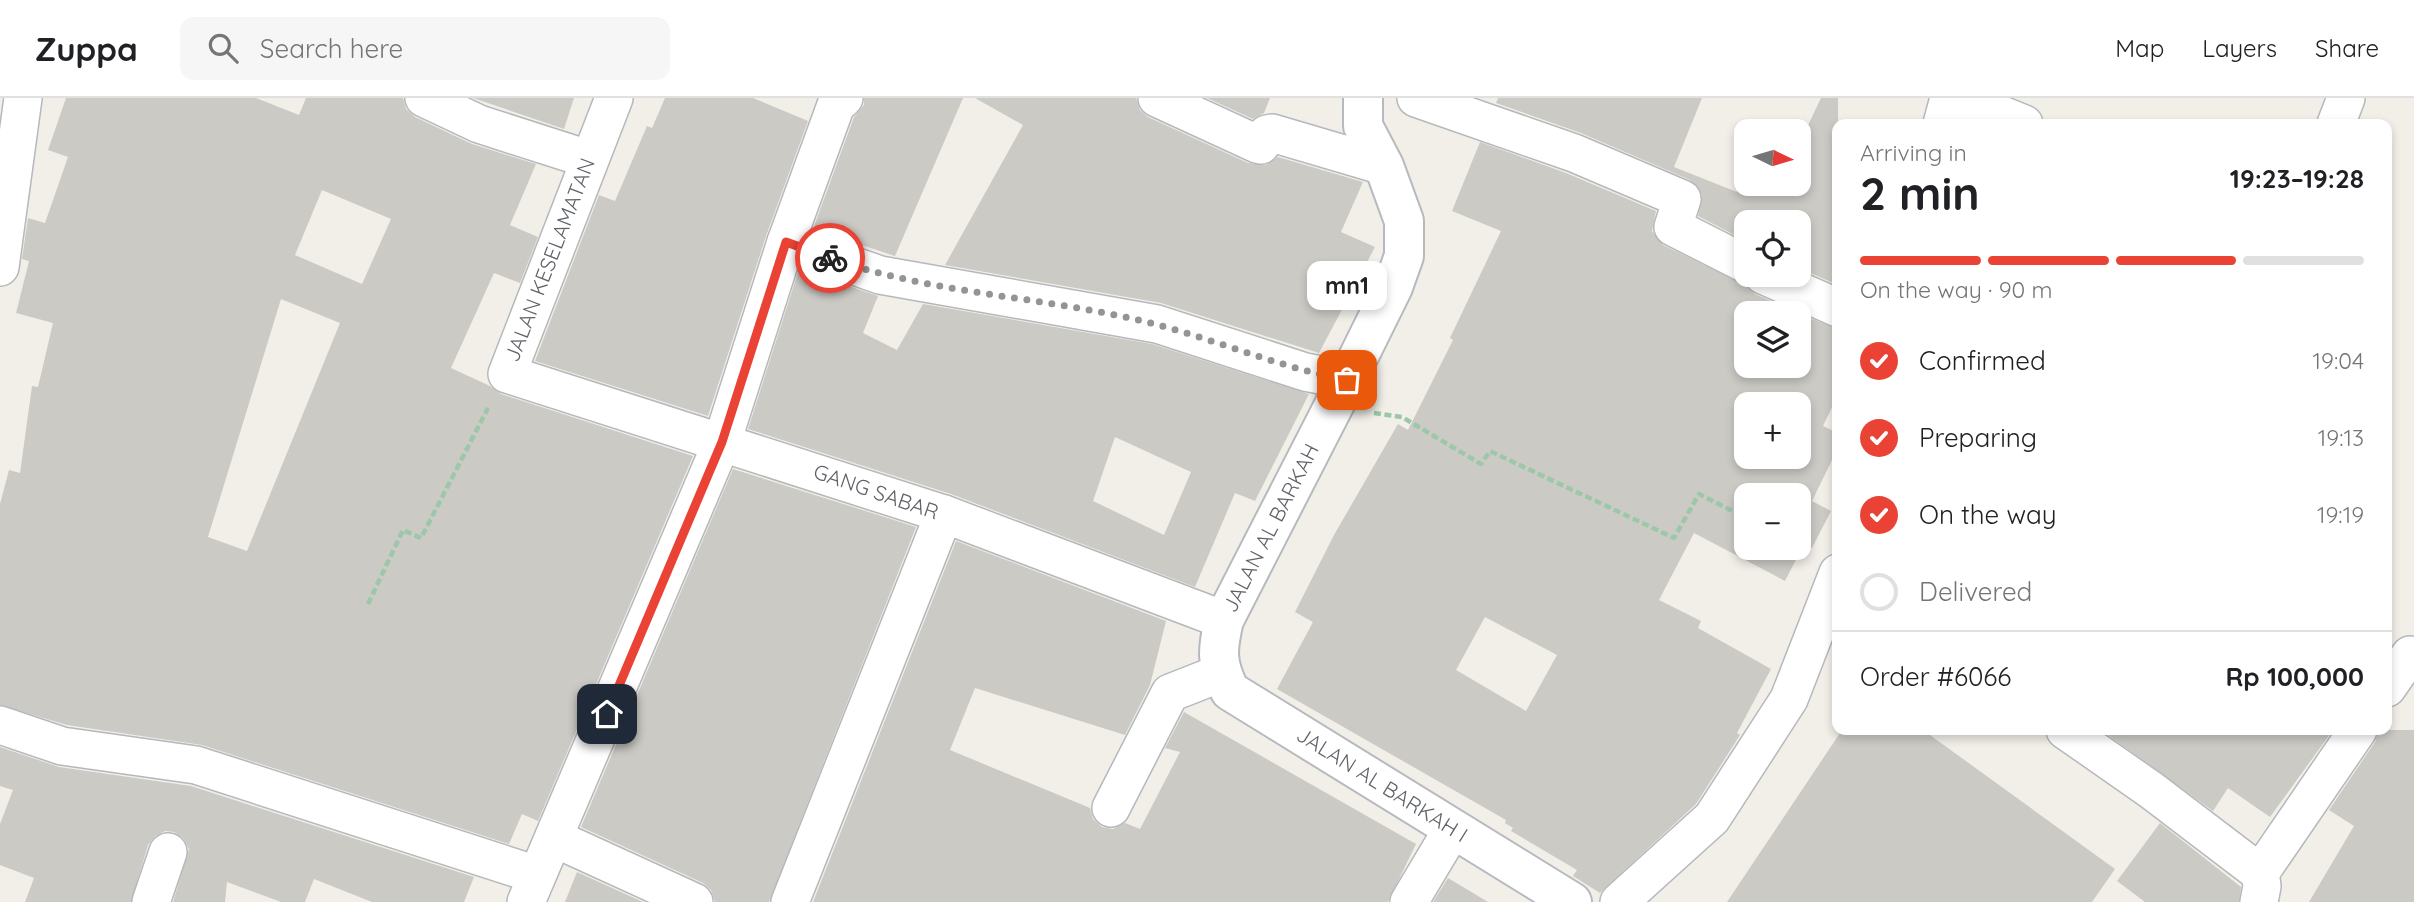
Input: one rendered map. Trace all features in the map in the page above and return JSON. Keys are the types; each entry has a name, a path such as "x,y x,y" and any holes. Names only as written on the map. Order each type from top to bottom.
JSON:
{"street":[{"path":"0,267 23,98"},
{"path":"424,98 479,124 589,159"},
{"name":"JALAN KESELAMATAN","path":"614,98 507,373 722,442"},
{"path":"1157,98 1261,145 1267,134 1272,133 1384,166"},
{"name":"JALAN AL BARKAH","path":"1221,647 1393,287 1404,256 1404,221 1384,166 1363,126 1363,98"},
{"path":"1416,98 1574,153 1682,199 1673,227 1734,258"},
{"path":"1943,119 1949,98"},
{"path":"1960,98 2012,119"},
{"path":"2338,119 2346,98"},
{"path":"0,725 62,746 196,765 532,889 722,442 831,100"},
{"path":"786,242 880,275 1157,324 1305,372 1340,394"},
{"path":"1790,287 1832,305"},
{"name":"GANG SABAR","path":"722,442 944,514 1221,647"},
{"path":"790,902 944,514"},
{"path":"1619,902 1713,818 1789,699 1832,588"},
{"path":"1111,808 1170,693 1221,647"},
{"name":"JALAN AL BARKAH I","path":"1221,647 1230,691 1572,902"},
{"path":"2392,681 2410,655"},
{"path":"2072,735 2151,790 2259,888 2355,735"},
{"path":"1409,902 1452,830"},
{"path":"554,838 694,902"},
{"path":"151,902 168,852"}],"path":[{"path":"368,604 404,530 421,538 507,373"},
{"path":"1340,394 1402,417 1481,464 1490,451 1674,538 1699,494 1734,512"}],"building":[{"path":"66,98 256,98 299,115 306,98 403,98 406,109 415,117 472,144 536,164 510,225 538,237 520,283 494,273 451,368 501,394 693,456 538,821 522,814 509,844 202,745 67,725 0,705 0,504 9,470 20,473 32,386 38,387 53,323 16,313 29,261 22,259 28,218 45,223 68,157 48,150","holes":["322,190 391,219 362,284 295,255","281,299 340,323 247,551 208,537"]},
{"path":"473,98 574,98 564,129"},
{"path":"665,98 753,98 808,121 766,236 708,416 535,361 599,195 615,201 647,126 652,128"},
{"path":"864,98 963,98 895,256 813,229 854,117 864,105"},
{"path":"975,98 1136,98 1140,110 1148,117 1248,163 1266,165 1278,157 1363,182 1341,232 1375,247 1319,353 1161,303 945,265 1023,125"},
{"path":"1207,98 1270,98 1264,113 1253,119"},
{"path":"1498,98 1702,98 1674,167 1734,191 1734,196 1811,196 1811,119 1821,98 1838,98 1838,119 1832,119 1832,282 1811,273 1811,210 1734,210 1734,235 1698,216 1702,195 1690,180 1581,133 1496,103"},
{"path":"1480,142 1566,173 1656,211 1652,231 1663,245 1734,280 1734,287 1747,287 1771,301 1734,301 1734,378 1811,378 1811,319 1832,327 1832,407 1823,426 1832,430 1832,460 1812,501 1831,511 1812,548 1811,483 1734,483 1734,554 1694,533 1659,600 1701,621 1698,628 1771,669 1737,733 1740,735 1696,804 1600,893 1573,876 1577,870 1511,831 1513,828 1505,823 1506,820 1277,689 1313,622 1295,612 1334,535 1398,424 1408,430 1453,340 1450,338 1501,231 1452,211","holes":["1485,617 1557,655 1526,711 1456,670"]},
{"path":"799,269 878,296 863,333 897,350 923,304 1152,344 1309,394 1255,501 1235,493 1195,587 951,494 748,429","holes":["1115,437 1191,472 1164,535 1093,501"]},
{"path":"733,469 916,527 769,902 715,902 711,890 703,883 581,827"},
{"path":"956,541 1166,621 1150,685 1125,735 975,688 950,750 1090,808 1093,819 1102,827 1113,829 1125,823 1140,829 1180,752 1165,748 1184,712 1416,844 1388,902 813,902"},
{"path":"1745,560 1796,560 1785,581"},
{"path":"2392,730 2414,730 2414,902 2309,902 2354,826 2329,810 2377,735 2392,735"},
{"path":"1839,735 1930,735 2115,869 2092,902 1727,902"},
{"path":"2108,735 2329,735 2270,817 2228,788 2213,811"},
{"path":"0,747 59,767 191,786 474,877 464,902 372,902 314,879 305,902 281,902 227,882 225,902 173,902 189,849 183,838 174,832 165,831 155,836 148,845 131,902 25,902 34,878 0,865 0,824 13,790 0,786"},
{"path":"2160,823 2241,887 2239,902 2145,902 2117,881"},
{"path":"577,872 643,902 565,902"},
{"path":"1448,878 1488,902 1433,902"}],"way so far":[{"path":"830,258 880,275 1157,324 1305,372 1347,380"}],"place":[{"name":"mn1","path":"1347,380"}],"route":[{"path":"607,714 722,442 786,242 830,258"}]}
